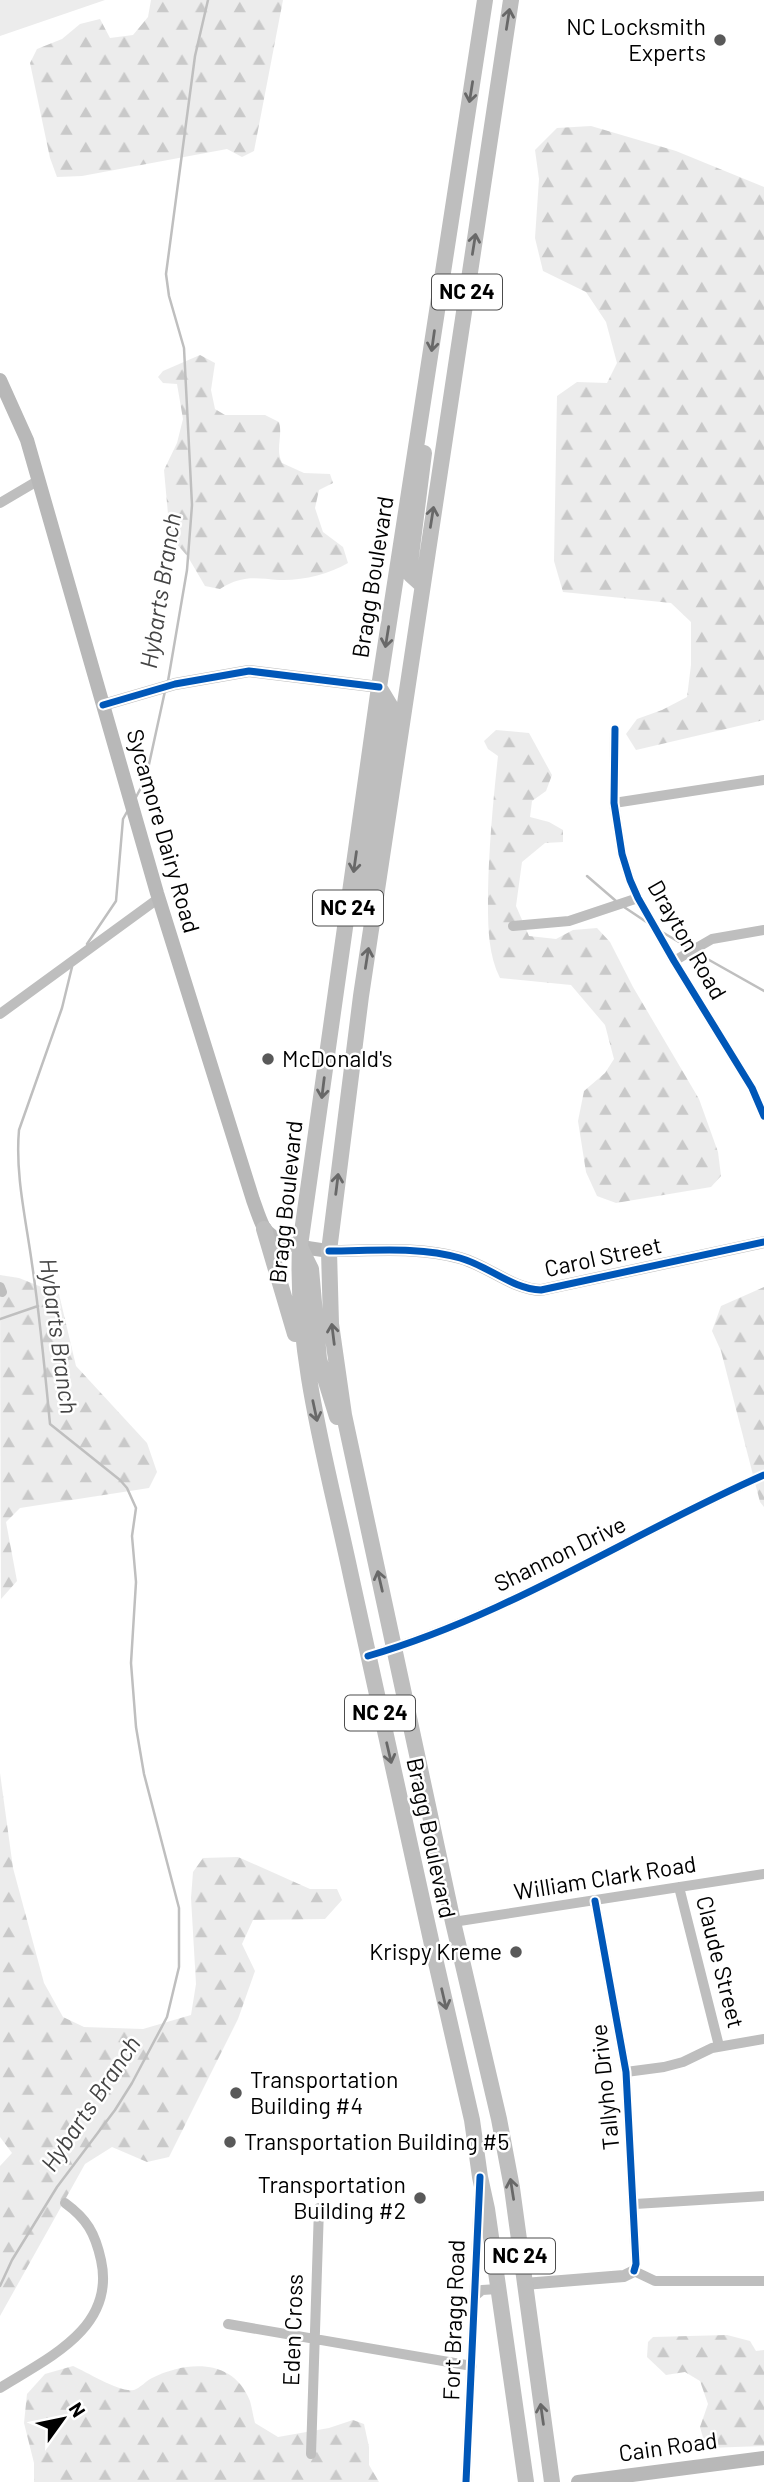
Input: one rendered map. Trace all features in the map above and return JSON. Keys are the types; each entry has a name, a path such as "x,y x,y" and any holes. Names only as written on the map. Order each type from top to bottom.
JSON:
{"main road":[{"name":"Bragg Boulevard","path":"485,0 379,687 300,1246 298,1290 308,1378 472,2120 526,2482"},
{"name":"Bragg Boulevard","path":"511,0 359,1008 329,1251 331,1324 344,1415 453,1922 499,2119 512,2189 552,2482"},
{"name":"Sycamore Dairy Road","path":"0,380 27,440 159,898 264,1229"},
{"path":"418,438 425,458 410,564 411,575 421,584"},
{"path":"374,914 366,893 391,707 379,687"},
{"path":"264,1229 276,1238 329,1251"},
{"path":"264,1229 308,1378"},
{"path":"300,1246 311,1269 320,1359 356,1474"},
{"name":"Cain Road","path":"578,2482 679,2476 764,2458"}],"street":[{"path":"0,503 39,480"},
{"path":"103,705 174,684 249,671 379,687"},
{"name":"Drayton Road","path":"615,729 614,803 622,855 638,898 752,1088 764,1116"},
{"path":"614,803 764,780"},
{"path":"0,1014 159,898"},
{"path":"513,926 569,921 638,898"},
{"path":"674,961 712,939 764,930"},
{"name":"Carol Street","path":"329,1251 424,1251 443,1254 481,1265 522,1287 541,1290 764,1242"},
{"name":"Shannon Drive","path":"368,1656 395,1648 499,1605 764,1475"},
{"name":"William Clark Road","path":"453,1922 764,1874"},
{"name":"Claude Street","path":"679,1887 719,2046"},
{"name":"Tallyho Drive","path":"595,1901 626,2072 635,2204 635,2271"},
{"path":"626,2072 664,2067 719,2046 764,2039"},
{"name":"Fort Bragg Road","path":"466,2482 480,2177"},
{"path":"635,2204 764,2196"},
{"path":"0,2388 65,2347 88,2324 101,2298 103,2271 96,2238 80,2213 65,2203"},
{"name":"Eden Cross","path":"311,2454 319,2208"},
{"path":"524,2284 624,2276 635,2271 655,2281 764,2281"},
{"name":"Fort Bragg Road","path":"475,2296 482,2290 498,2289"},
{"path":"228,2324 472,2366"},
{"path":"467,2465 476,2482"}],"green space":[{"path":"0,0 105,0 0,36"},
{"path":"151,0 283,0 254,151 242,157 227,149 82,176 57,177 50,158 30,63 37,49 62,39 80,24 100,19 110,38 133,35 148,17"},
{"path":"591,126 676,151 764,187 764,720 636,750 626,734 637,719 687,697 691,665 691,622 671,603 563,592 554,561 557,396 577,382 607,383 617,363 606,322 586,292 543,271 535,238 539,179 535,150 557,128"},
{"path":"200,355 215,363 211,390 215,409 225,415 265,415 279,422 279,453 282,463 304,473 330,474 333,483 319,490 315,508 323,532 343,547 348,563 306,578 249,578 235,581 220,589 205,586 188,557 170,536 164,470 177,443 183,419 177,384 163,383 158,377 163,371"},
{"path":"496,730 529,733 552,775 546,791 532,801 530,817 549,822 563,830 563,842 545,843 522,862 516,906 529,936 556,939 573,930 597,928 610,942 633,987 699,1099 718,1152 721,1176 711,1187 616,1203 597,1196 586,1172 578,1121 584,1091 605,1073 614,1059 605,1025 571,985 500,978 493,958 489,936 488,892 498,756 488,749 484,741"},
{"path":"0,1275 19,1278 59,1294 76,1366 147,1443 157,1472 149,1488 20,1508 6,1522 17,1581 1,1599"},
{"path":"764,1287 764,1507 760,1502 721,1351 712,1331 721,1306"},
{"path":"0,1773 13,1868 44,1983 63,2017 84,2027 143,2029 191,2015 196,1984 191,1898 193,1872 203,1858 238,1857 310,1889 337,1889 342,1900 325,1919 253,1920 242,1944 255,1971 238,2019 169,2157 147,2162 112,2147 85,2164 0,2316 0,2166 12,2153 0,2137"},
{"path":"727,2335 750,2341 756,2351 764,2350 764,2446 706,2448 700,2427 708,2404 700,2381 685,2372 666,2375 647,2357 648,2342 653,2337"},
{"path":"73,2366 128,2390 139,2388 152,2378 180,2368 194,2366 221,2370 242,2387 250,2401 255,2423 278,2437 329,2428 353,2420 364,2424 369,2447 369,2465 379,2482 34,2482 34,2463 24,2423 27,2394 45,2374"}],"waterway":[{"name":"Hybarts Branch","path":"168,681 187,570 192,505 184,348 169,296 166,274 195,56 208,0"},
{"name":"Hybarts Branch","path":"135,799 146,778 165,691"},
{"name":"Hybarts Branch","path":"87,944 116,901 123,819 128,810"},
{"path":"587,876 616,901"},
{"path":"624,907 648,923"},
{"path":"662,932 689,948"},
{"path":"695,952 764,991"},
{"name":"Hybarts Branch","path":"0,2286 12,2260 57,2187 132,2083 167,2017 179,1967 179,1908 144,1774 136,1727 131,1663 136,1582 132,1536 136,1508 127,1488 120,1480 50,1424 20,1180 19,1130 62,1008 72,967"},
{"path":"0,1319 38,1306"}],"cycle path":[{"path":"103,705 175,684 249,671 379,687"},
{"path":"615,729 614,803 622,854 630,880 674,961 752,1088 764,1116"},
{"path":"329,1251 395,1250 444,1254 471,1262 520,1286 541,1290 764,1242"},
{"path":"368,1656 470,1619 764,1475"},
{"path":"595,1901 626,2072 636,2264 634,2271"},
{"path":"466,2482 480,2177"}],"place":[{"name":"NC Locksmith Experts","path":"720,40"},
{"name":"McDonald's","path":"268,1059"},
{"name":"Krispy Kreme","path":"516,1952"},
{"name":"Transportation Building #4","path":"236,2093"},
{"name":"Transportation Building #5","path":"230,2142"},
{"name":"Transportation Building #2","path":"420,2198"}]}
